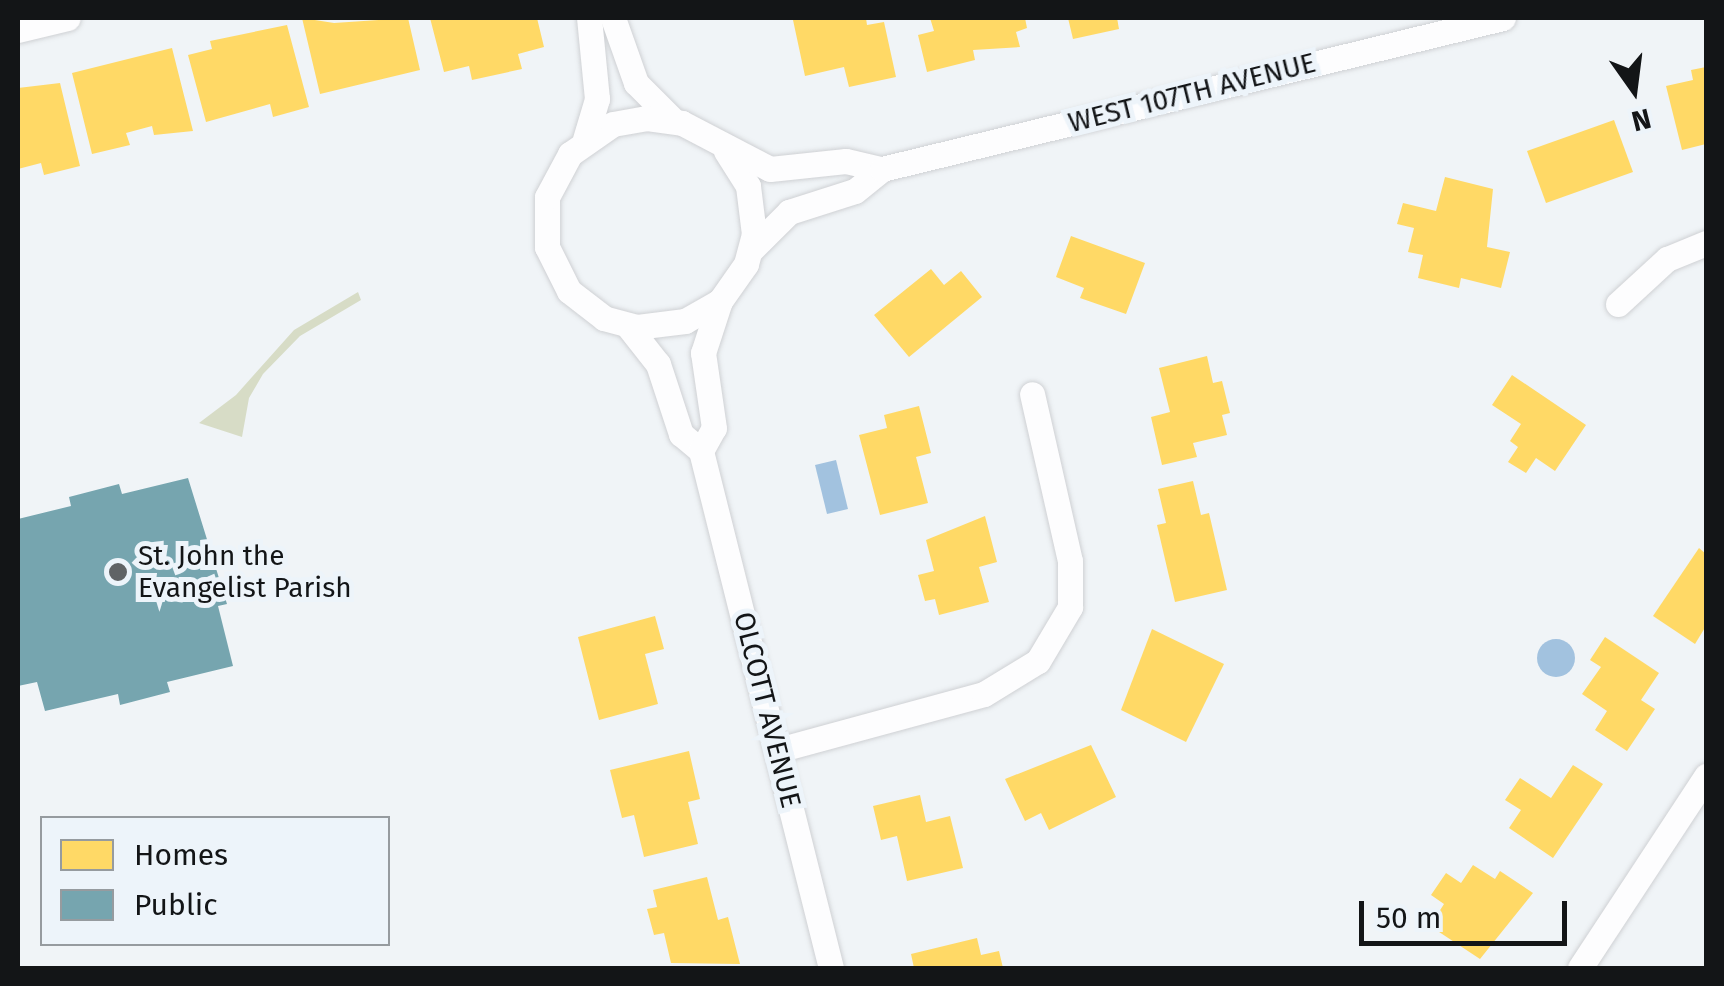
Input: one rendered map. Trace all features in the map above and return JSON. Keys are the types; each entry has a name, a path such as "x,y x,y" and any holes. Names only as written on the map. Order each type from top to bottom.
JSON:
{"street":[{"path":"18,30 68,18"},
{"path":"589,18 597,100 585,140 552,182 544,213 546,246 579,301 628,326 685,322 720,301 751,250 752,201 726,150 673,120 636,83 613,18"},
{"name":"WEST 107TH AVENUE","path":"726,150 770,170 846,160 882,168 1502,18"},
{"path":"585,140 630,120 673,120"},
{"name":"WEST 107TH AVENUE","path":"751,250 789,212 855,191 882,168"},
{"path":"1618,304 1667,259 1706,244"},
{"name":"OLCOTT AVENUE","path":"701,451 714,428 704,353 720,301"},
{"name":"OLCOTT AVENUE","path":"628,326 658,364 681,434 701,451 831,968"},
{"path":"778,750 984,694 1038,661 1070,607 1070,561 1032,394"},
{"path":"1580,968 1706,776"}],"green space":[{"path":"358,292 361,300 300,336 263,374 249,398 242,437 199,423 236,395 294,330"}],"water":[{"path":"836,460 848,509 827,514 815,465"},
{"path":"1556,639 1569,645 1575,658 1569,671 1556,677 1543,671 1537,658 1543,645"}],"building: Homes":[{"path":"302,18 334,23 408,18 420,70 320,94"},
{"path":"430,18 537,18 544,47 518,54 522,69 472,80 469,66 444,72"},
{"path":"866,18 867,25 884,22 896,77 849,87 844,67 805,76 793,20"},
{"path":"930,18 1025,18 1027,28 1016,32 1020,47 973,50 975,60 927,72 918,35 934,31"},
{"path":"1068,18 1117,18 1119,29 1073,39"},
{"path":"287,25 309,107 273,117 270,104 206,122 188,55 212,49 210,41"},
{"path":"172,48 193,131 154,135 152,126 126,133 130,145 92,154 72,73"},
{"path":"1706,67 1706,144 1682,150 1666,86 1693,80 1691,70"},
{"path":"60,83 80,166 44,175 41,163 18,169 18,88"},
{"path":"1614,120 1633,172 1546,203 1527,151"},
{"path":"1445,177 1493,189 1487,247 1510,252 1501,288 1461,278 1459,288 1418,278 1423,255 1408,252 1414,228 1397,224 1403,203 1436,211"},
{"path":"1071,236 1145,263 1126,314 1080,298 1084,288 1056,277"},
{"path":"931,269 944,285 961,271 982,297 909,357 874,315"},
{"path":"1207,356 1213,383 1222,381 1230,413 1222,415 1227,435 1193,443 1197,457 1162,465 1151,417 1170,412 1159,368"},
{"path":"1512,375 1586,425 1555,471 1536,458 1526,473 1508,462 1518,447 1510,441 1521,424 1492,405"},
{"path":"919,406 931,453 916,457 928,503 880,515 859,435 887,428 884,415"},
{"path":"1193,481 1201,515 1209,513 1227,590 1175,602 1157,525 1166,523 1158,489"},
{"path":"985,516 997,562 979,567 989,602 939,615 935,599 925,601 918,575 934,571 926,540"},
{"path":"1699,548 1706,554 1706,626 1695,644 1653,616"},
{"path":"655,616 664,649 645,654 658,704 599,720 578,637"},
{"path":"1152,629 1224,664 1186,742 1121,710"},
{"path":"1605,637 1659,673 1641,700 1655,709 1627,751 1595,730 1607,711 1582,694 1601,667 1590,660"},
{"path":"1091,745 1116,797 1049,830 1041,813 1025,821 1005,779"},
{"path":"689,751 700,799 688,802 698,844 644,857 634,815 622,818 610,770"},
{"path":"1573,765 1603,784 1553,858 1509,828 1521,810 1505,800 1520,778 1551,798"},
{"path":"920,795 926,822 950,816 963,868 907,881 897,836 881,840 873,806"},
{"path":"1473,865 1495,879 1500,871 1533,893 1480,959 1430,926 1444,904 1431,895 1446,873 1461,883"},
{"path":"707,877 718,920 728,917 740,964 671,963 664,933 654,935 647,909 657,907 653,890"},
{"path":"977,938 981,955 999,951 1003,968 914,968 911,954"}],"building: Public":[{"name":"St. John the Evangelist Parish","path":"188,478 227,604 218,606 233,666 167,682 170,692 120,705 118,694 45,711 37,682 18,686 18,519 71,506 69,497 119,484 122,494"}],"place":[{"name":"St. John the Evangelist Parish","path":"118,572"}]}
